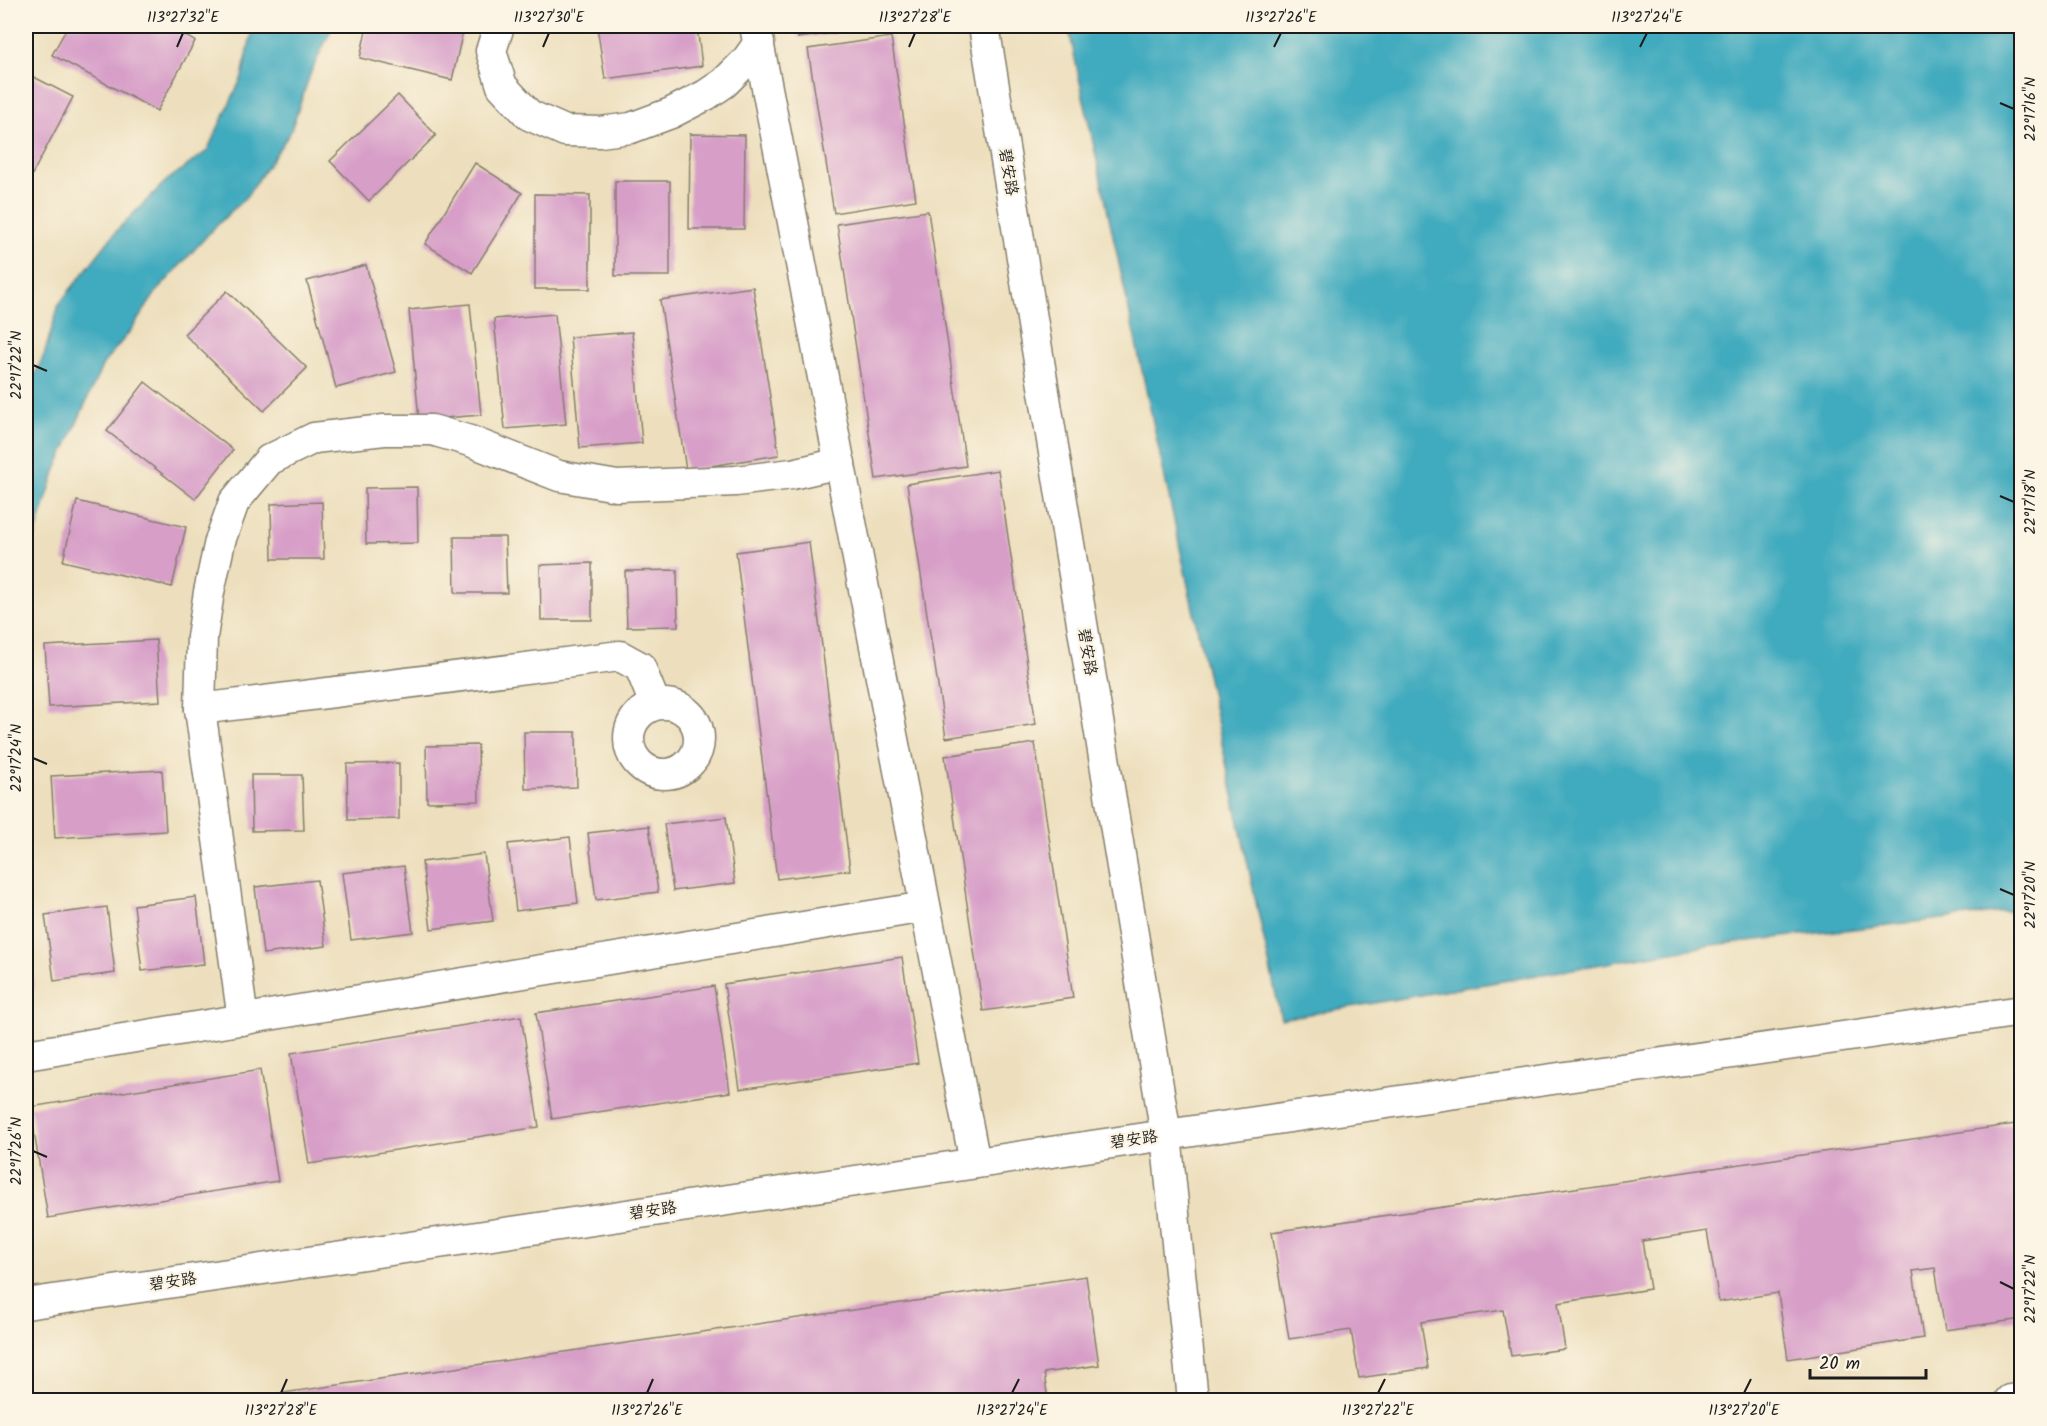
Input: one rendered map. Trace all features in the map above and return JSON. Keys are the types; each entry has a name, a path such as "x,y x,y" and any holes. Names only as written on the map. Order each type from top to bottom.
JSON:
{"street":[{"path":"499,26 491,51 502,86 529,115 565,131 600,132 631,128 671,113 706,95 724,82 746,61 757,34"},
{"name":"碧安路","path":"26,1304 1166,1135 984,26"},
{"path":"757,34 975,1163"},
{"path":"243,1020 200,709 202,637 220,541 234,502 269,460 314,438 384,430 432,430 470,441 559,476 617,486 736,481 792,474 840,463"},
{"path":"200,709 620,656 640,667 655,704"},
{"path":"26,1055 925,907"},
{"path":"1193,1401 1166,1135 2022,1011"},
{"path":"2010,1401 2022,1399"}],"water":[{"path":"253,26 333,26 311,72 290,133 247,196 213,229 157,291 131,330 103,364 55,472 32,545 26,581 26,394 44,355 59,304 118,229 166,181 207,151 242,77"},
{"path":"1068,26 2021,26 2021,910 1713,945 1281,1019"}],"building":[{"path":"68,26 166,26 195,41 157,111 52,55"},
{"path":"367,26 464,26 452,80 360,58"},
{"path":"597,26 697,26 702,66 605,79"},
{"path":"796,26 878,26 879,27 798,38"},
{"path":"891,37 916,200 834,213 808,49"},
{"path":"26,73 73,97 26,186"},
{"path":"398,95 436,135 369,201 330,161"},
{"path":"690,134 745,135 744,229 689,229"},
{"path":"475,163 522,193 472,273 425,244"},
{"path":"615,181 670,181 670,276 615,276"},
{"path":"535,194 590,195 590,289 535,289"},
{"path":"928,211 966,466 876,479 837,224"},
{"path":"366,265 396,372 336,388 307,281"},
{"path":"753,287 779,455 686,470 660,300"},
{"path":"227,291 307,368 264,411 184,334"},
{"path":"470,304 481,415 419,420 409,310"},
{"path":"555,314 566,424 505,429 494,319"},
{"path":"632,332 642,443 580,448 570,337"},
{"path":"145,382 233,450 195,499 107,431"},
{"path":"998,470 1036,724 946,738 907,484"},
{"path":"417,487 418,543 366,544 365,488"},
{"path":"77,501 186,527 172,587 63,561"},
{"path":"322,502 324,559 272,559 271,504"},
{"path":"454,537 505,537 507,593 455,593"},
{"path":"809,542 850,870 777,879 736,552"},
{"path":"592,563 592,620 541,620 540,565"},
{"path":"677,570 678,626 627,627 625,571"},
{"path":"156,640 160,701 49,707 45,646"},
{"path":"524,732 576,732 577,787 525,789"},
{"path":"1035,743 1073,998 983,1011 945,756"},
{"path":"478,745 479,801 427,802 426,746"},
{"path":"399,763 399,819 348,820 347,764"},
{"path":"162,770 166,831 55,838 51,776"},
{"path":"251,775 302,775 304,830 252,831"},
{"path":"726,817 735,883 673,891 664,824"},
{"path":"649,826 658,892 596,900 588,833"},
{"path":"570,837 578,903 516,911 508,844"},
{"path":"484,854 493,921 431,929 422,862"},
{"path":"404,866 413,932 351,940 342,873"},
{"path":"317,880 326,946 263,954 255,887"},
{"path":"196,897 204,964 142,971 134,905"},
{"path":"107,907 115,973 54,981 45,915"},
{"path":"26,934 34,989 26,990"},
{"path":"902,957 918,1063 740,1089 724,984"},
{"path":"714,986 730,1092 552,1119 536,1013"},
{"path":"521,1016 539,1127 309,1164 291,1053"},
{"path":"260,1070 278,1181 48,1218 30,1107"},
{"path":"2022,1123 2022,1319 1945,1330 1935,1268 1913,1271 1923,1338 1788,1359 1778,1293 1719,1302 1707,1231 1642,1241 1650,1289 1558,1303 1565,1349 1511,1356 1503,1310 1421,1322 1428,1368 1359,1378 1351,1330 1289,1339 1272,1232"},
{"path":"1086,1276 1099,1365 1044,1373 1048,1400 723,1400 722,1396 689,1400 235,1400"}]}
